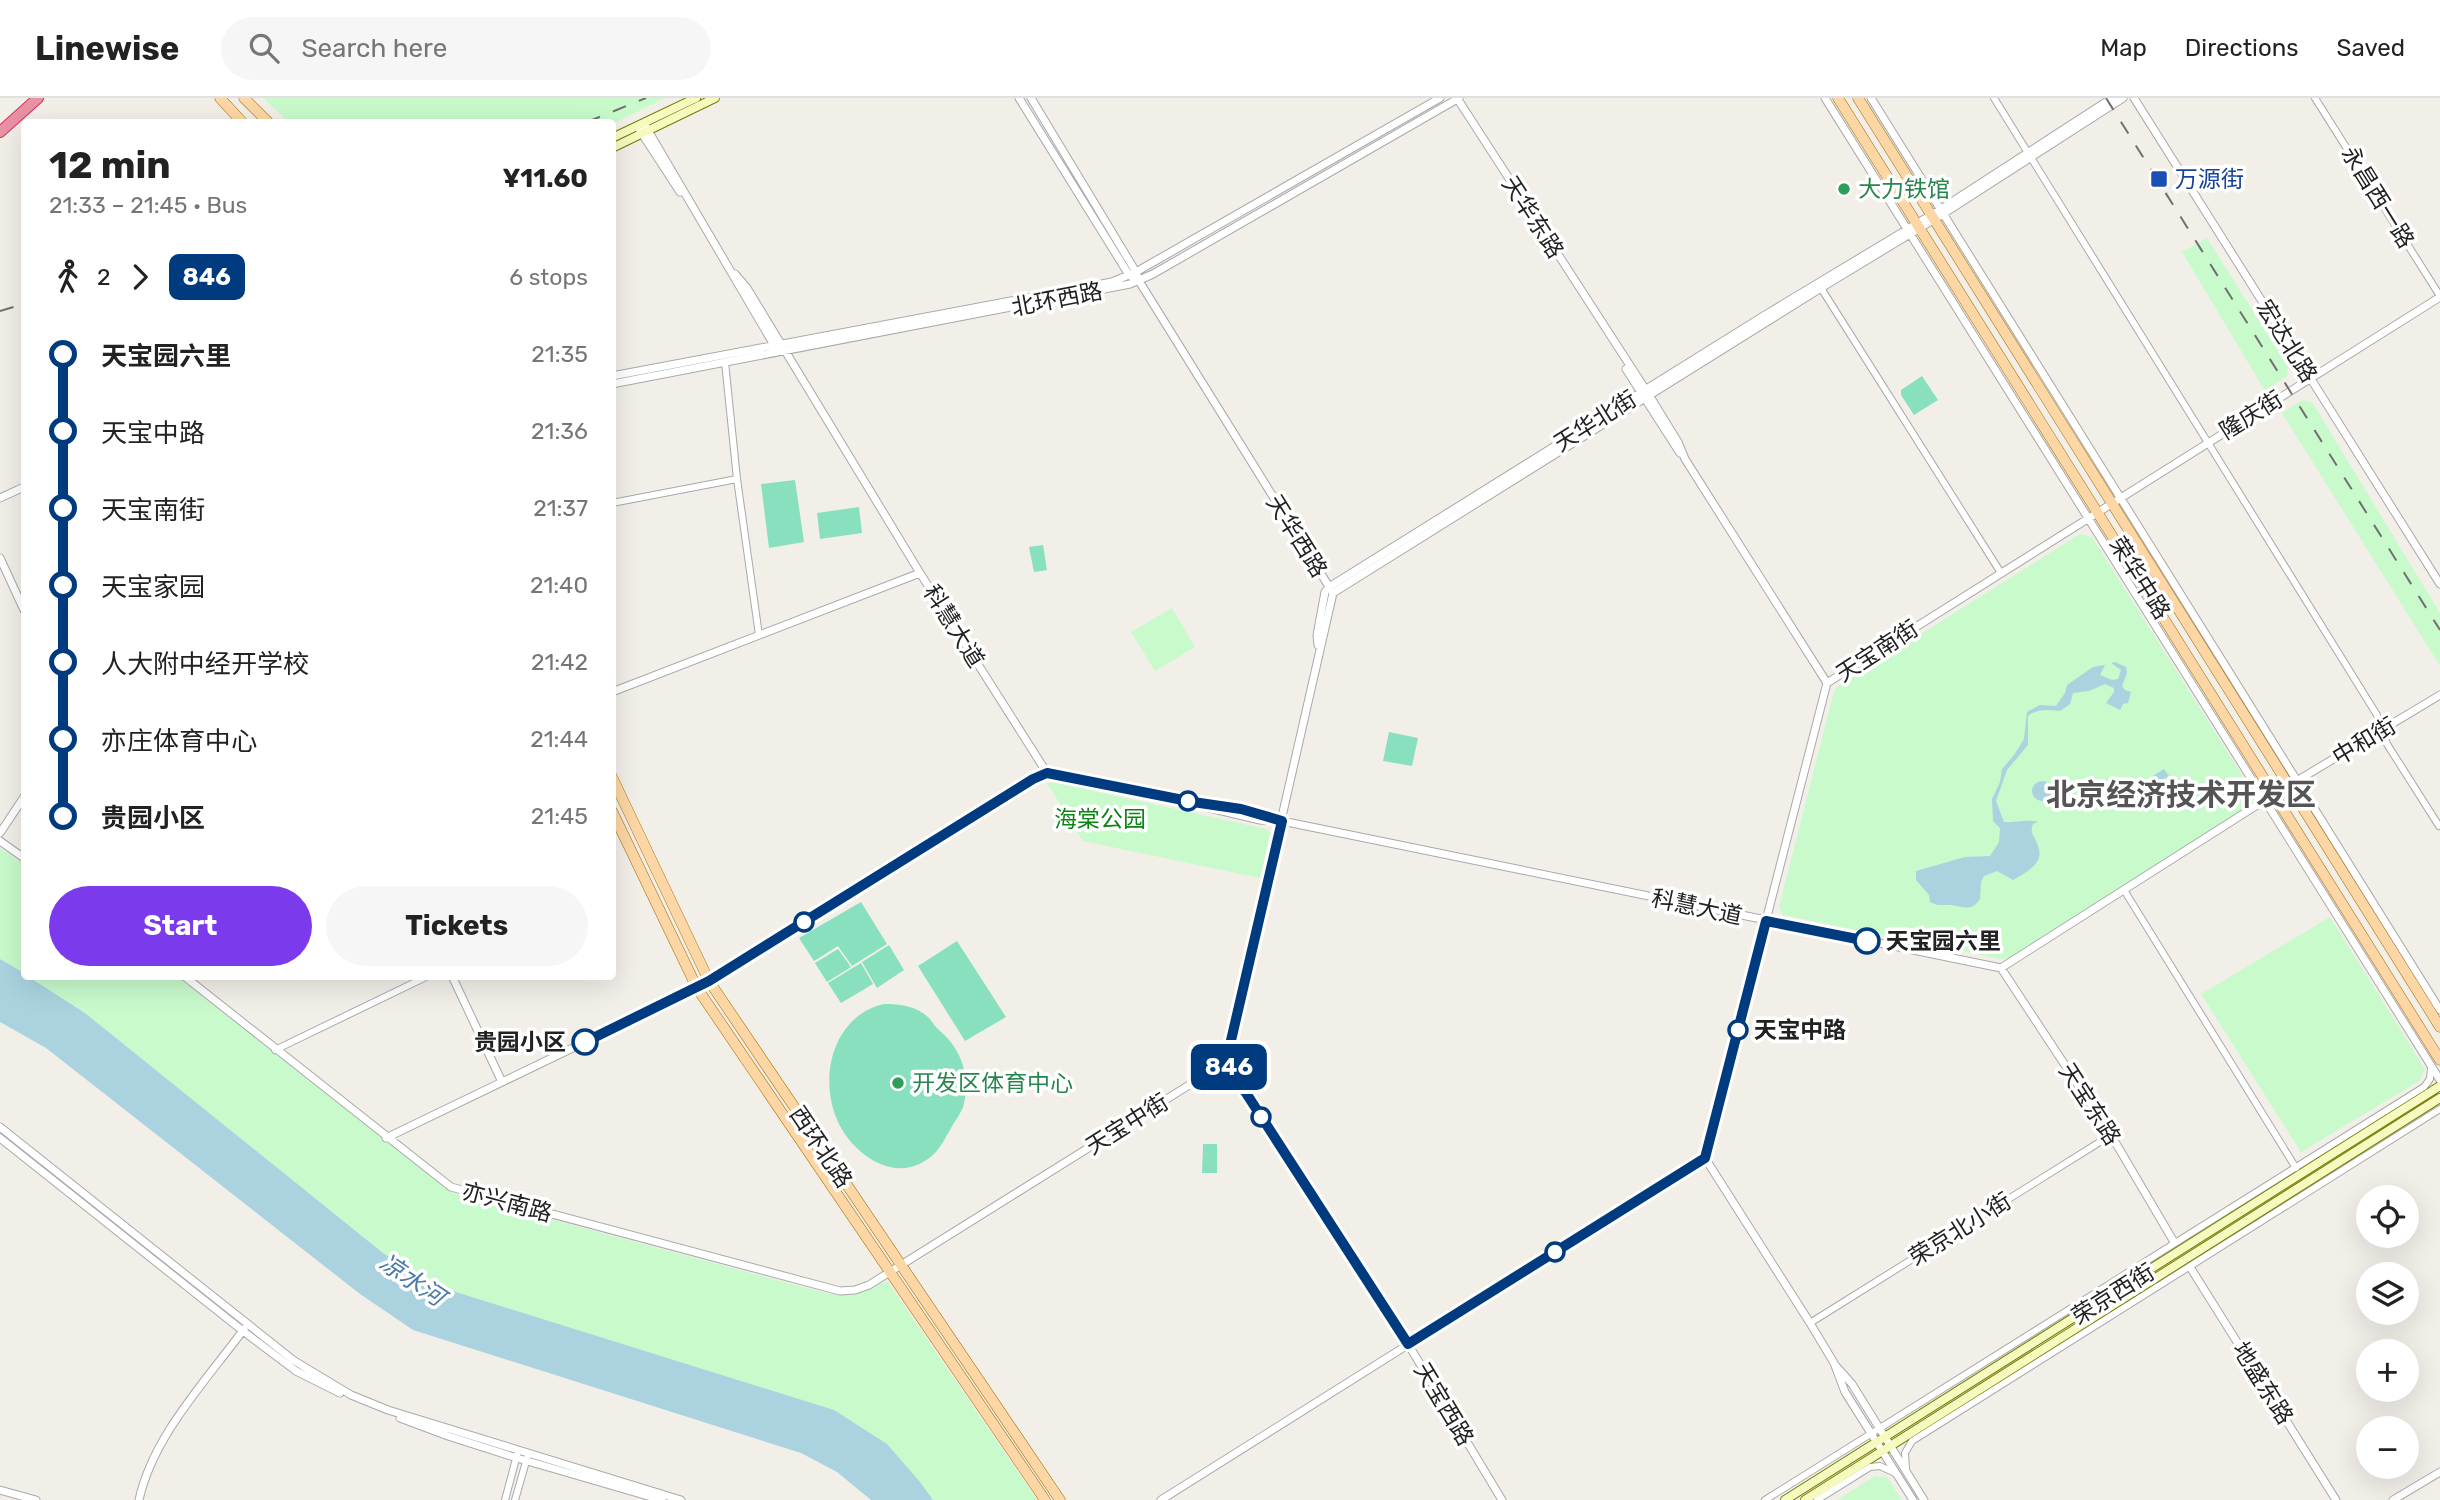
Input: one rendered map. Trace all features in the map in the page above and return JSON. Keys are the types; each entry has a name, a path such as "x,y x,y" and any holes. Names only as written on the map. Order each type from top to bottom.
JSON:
{"highway":[{"path":"0,132 38,98"}],"main road":[{"path":"220,98 239,119"},
{"path":"244,98 264,119"},
{"path":"616,145 696,98"},
{"path":"616,137 715,98"},
{"name":"荣华中路","path":"1838,98 2225,713 2397,994 2435,1063"},
{"name":"荣华中路","path":"1858,98 1986,303 2117,500 2164,586 2292,785 2344,876 2440,1027"},
{"name":"西环北路","path":"616,785 709,981 1059,1500"},
{"name":"西环北路","path":"616,819 697,988 1045,1500"},
{"name":"荣京西街","path":"1785,1500 1879,1435 2301,1175 2440,1086"},
{"name":"荣京西街","path":"1805,1500 2440,1098"}],"street":[{"name":"天华西路","path":"1019,98 1139,281 1331,590 1324,636 1318,649 1282,821"},
{"name":"天华西路","path":"1031,98 1132,274"},
{"name":"北环西路","path":"616,383 725,362 780,346 1112,282 1132,274 1440,98"},
{"name":"北环西路","path":"616,375 1116,288 1139,281 1458,98"},
{"name":"天华东路","path":"1458,98 1609,335 1615,352 1678,442 1685,458 1827,683"},
{"path":"1825,98 2402,1017 2435,1063 2440,1080"},
{"path":"1871,98 1985,280 2117,500 2162,561 2292,785 2340,851 2440,1010"},
{"path":"1994,98 2377,715 2387,744 2439,826"},
{"path":"2029,156 2112,98"},
{"path":"1932,218 2123,98"},
{"name":"宏达北路","path":"2134,98 2440,584"},
{"name":"永昌西一路","path":"2315,98 2440,297"},
{"name":"科慧大道","path":"643,128 683,197 747,288 920,573 1047,773 1262,813 1282,821 2001,968"},
{"path":"1866,142 1870,171"},
{"name":"天华北街","path":"1331,590 1932,218"},
{"name":"天华北街","path":"1645,394 1908,232"},
{"path":"1985,280 1986,303"},
{"path":"1821,288 2001,573"},
{"name":"隆庆街","path":"2098,511 2440,297"},
{"path":"725,362 737,480 759,635"},
{"path":"2046,429 2049,456"},
{"path":"616,502 737,480"},
{"path":"0,498 21,488"},
{"name":"天宝南街","path":"1766,921 1827,683 2098,511"},
{"path":"0,558 21,604"},
{"path":"2162,561 2164,586"},
{"path":"616,690 920,573"},
{"name":"中和街","path":"2275,794 2440,695"},
{"path":"2225,713 2229,743"},
{"path":"386,1138 697,988 1033,779 1047,773"},
{"path":"2001,968 2275,794"},
{"path":"0,833 21,802"},
{"path":"1226,1062 1282,821"},
{"path":"0,841 21,856"},
{"path":"2340,851 2344,876"},
{"path":"2124,890 2301,1175"},
{"path":"1161,1500 1705,1158 1766,921"},
{"name":"天宝东路","path":"2001,968 2110,1135 2175,1242"},
{"name":"亦兴南路","path":"189,980 451,1187 840,1291 869,1285 888,1271"},
{"path":"275,1050 420,980"},
{"path":"454,980 502,1082"},
{"path":"2397,994 2402,1017"},
{"name":"天宝中街","path":"888,1271 1226,1062"},
{"name":"天宝西路","path":"1226,1062 1408,1344 1502,1500"},
{"path":"1765,1500 1879,1435 2175,1242 2424,1087 2435,1063"},
{"path":"1906,1470 1905,1453 1912,1441 2440,1109"},
{"path":"0,1127 245,1327"},
{"name":"荣京北小街","path":"1810,1323 2110,1135"},
{"path":"0,1138 245,1327 351,1395 518,1454 681,1500"},
{"path":"1705,1158 1834,1363 1852,1384 1887,1448 1906,1470 1924,1500"},
{"path":"45,1173 51,1166"},
{"name":"地盛东路","path":"2190,1266 2336,1500"},
{"path":"139,1500 144,1477 173,1425 245,1327"},
{"path":"1887,1448 1897,1474 1913,1500"},
{"path":"505,1500 518,1454"},
{"path":"515,1500 527,1456"},
{"path":"527,1456 663,1500"},
{"path":"1817,1500 1870,1467 1887,1468 1897,1474"},
{"path":"2393,1500 2440,1472"},
{"path":"0,1490 36,1500"}],"green space":[{"path":"263,98 665,98 616,122 616,119 286,119"},
{"path":"2207,238 2288,367 2287,376 2265,391 2182,252"},
{"path":"1922,376 1938,400 1914,415 1901,395 1901,390"},
{"path":"2302,400 2312,402 2440,613 2440,666 2282,413"},
{"path":"795,480 804,542 769,548 761,484"},
{"path":"859,507 862,533 820,539 817,513"},
{"path":"2080,534 2092,537 2254,794 2253,805 2010,958 2000,959 1783,915 1779,907 1834,691"},
{"path":"1043,545 1047,570 1034,572 1029,547"},
{"path":"1172,608 1195,647 1155,671 1131,632"},
{"path":"1389,732 1418,738 1412,766 1383,761"},
{"name":"海棠公园","path":"1053,782 1266,829 1270,833 1260,878 1083,841 1047,783"},
{"path":"0,848 21,862 21,971 0,959"},
{"path":"861,902 887,944 852,966 838,946 814,961 799,938"},
{"path":"2330,917 2425,1069 2419,1081 2301,1152 2201,994"},
{"path":"957,941 1006,1017 965,1041 918,966"},
{"path":"889,945 904,970 877,988 862,962"},
{"path":"838,949 851,967 827,982 815,963"},
{"path":"861,963 873,984 841,1003 828,983"},
{"path":"34,980 182,980 453,1193 829,1294 857,1294 888,1282 1037,1500 933,1500 887,1444 459,1293 421,1277 383,1253 85,1013"},
{"name":"开发区体育中心","path":"884,1004 908,1006 929,1018 959,1055 965,1075 963,1107 943,1141 936,1152 923,1162 910,1167 883,1165 858,1150 840,1126 833,1109 830,1071 841,1036 852,1022 866,1011"},
{"path":"1203,1144 1217,1144 1217,1173 1202,1173"},
{"path":"1875,1476 1887,1477 1902,1500 1837,1500"}],"water":[{"path":"2111,663 2126,667 2127,673 2122,686 2131,692 2128,703 2123,704 2120,710 2106,703 2114,688 2105,684 2089,691 2073,693 2070,704 2060,711 2032,713 2028,716 2028,745 2007,770 1996,801 2004,822 2038,822 2033,824 2032,830 2039,852 2037,863 2013,880 1997,871 1984,876 1980,899 1973,906 1966,908 1930,902 1929,895 1916,880 1916,871 1965,857 1990,856 1999,842 2000,828 1993,821 1992,799 2000,782 2002,769 2024,739 2027,712 2040,705 2056,706 2067,685 2093,667 2105,665 2100,675 2112,680 2118,679 2121,670"},
{"path":"2164,769 2169,776 2141,793 2137,786"},
{"path":"2042,781 2049,784 2052,791 2049,798 2042,801 2035,798 2032,791 2035,784"},
{"name":"凉水河","path":"0,959 21,971 21,980 34,980 85,1013 383,1253 421,1277 459,1293 834,1410 887,1444 933,1500 871,1500 837,1472 801,1453 413,1330 360,1294 46,1048 0,1022"}],"railway":[{"path":"594,119 646,98"},
{"path":"2106,98 2440,630"},
{"path":"0,311 21,305"}],"bus line":[{"name":"846","path":"585,1042 709,981 1033,779 1047,773 1262,813 1282,821 1226,1062 1408,1344 1705,1158 1766,921 1867,941"}],"place":[{"name":"万源街","path":"2159,179"},
{"name":"大力铁馆","path":"1844,189"},
{"name":"天宝园六里","path":"1867,941"},
{"name":"天宝中路","path":"1738,1030"},
{"name":"贵园小区","path":"585,1042"},
{"name":"开发区体育中心","path":"898,1083"}],"district":[{"name":"北京经济技术开发区","path":"2181,795"}]}
